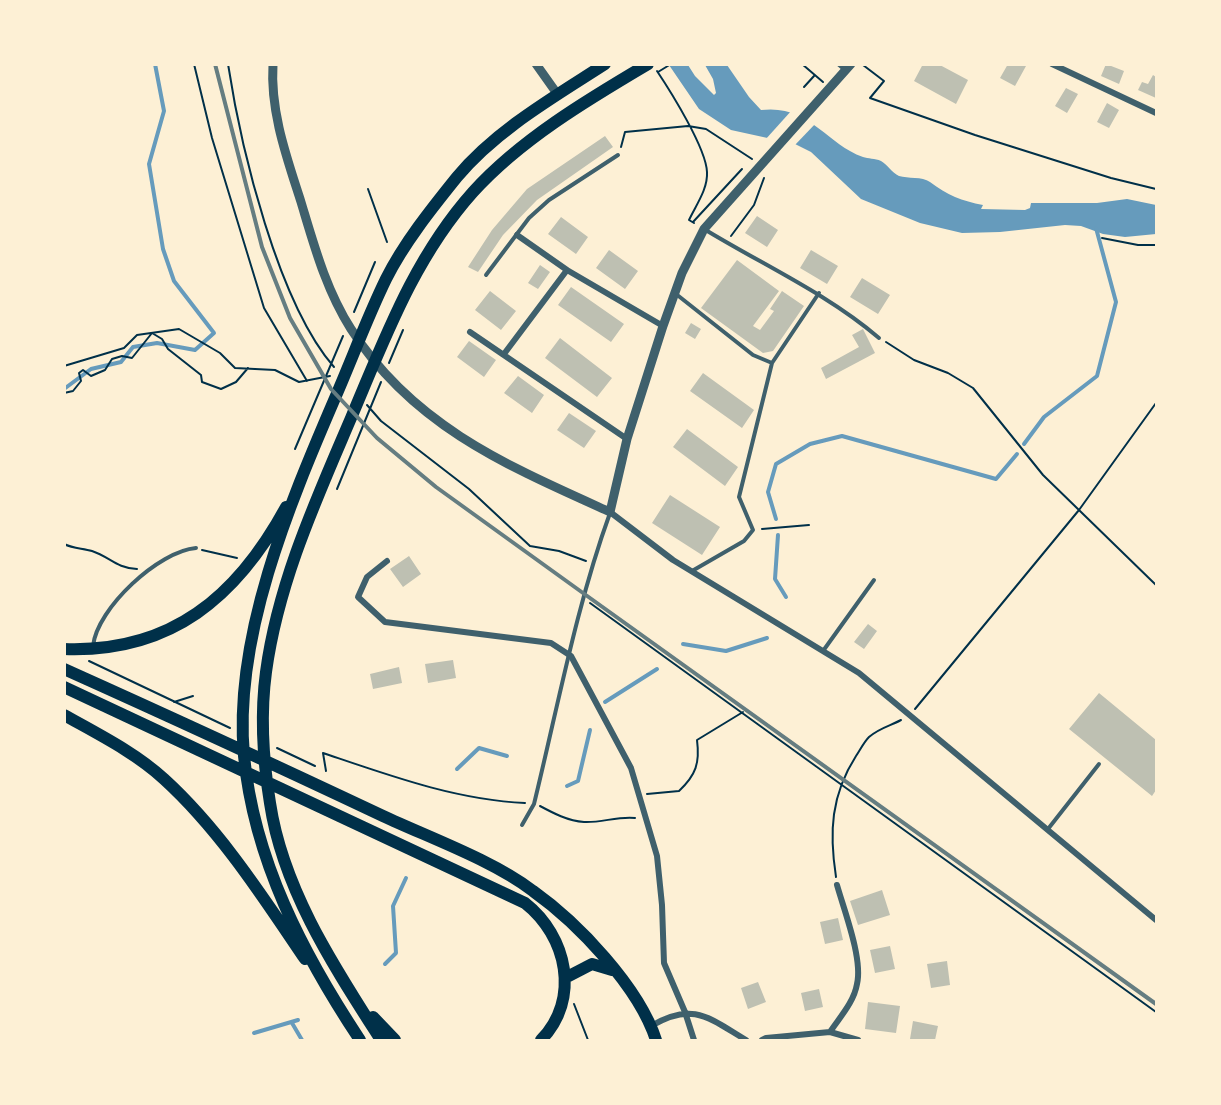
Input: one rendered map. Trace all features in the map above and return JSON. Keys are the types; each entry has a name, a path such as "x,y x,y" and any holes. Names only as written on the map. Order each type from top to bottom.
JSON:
{"main road":[{"path":"64,649 88,654 158,635 209,606 229,589 267,542 300,480 387,278 406,245 459,175 486,148 605,64"},
{"path":"381,1041 308,914 283,852 270,807 263,733 266,672 277,615 295,557 323,484 403,295 425,254 474,190 531,141 642,68"},
{"path":"300,480 258,607 244,696 244,754 250,805 264,859 279,897 338,1008"},
{"path":"64,669 508,875 534,891 585,937 613,970 651,1026 656,1041"},
{"path":"64,687 525,903 544,922 561,951 565,978 558,1015 541,1041"},
{"path":"64,715 138,759 164,779 195,812 269,907 360,1041"},
{"path":"565,978 592,964 613,970"},
{"path":"352,994 395,1041"}],"street":[{"path":"273,64 274,106 319,262 350,327 369,355 401,391 461,440 529,476 610,512 691,572 859,673 1156,920"},
{"path":"536,64 558,95"},
{"path":"1052,64 1156,113"},
{"path":"610,512 627,439 663,326 674,293 704,230 823,96 845,66"},
{"path":"517,235 567,270 663,326"},
{"path":"504,354 567,270"},
{"path":"470,332 627,439"},
{"path":"387,561 367,577 358,597 385,622 551,643 571,656 616,738 640,794 657,856 664,963 685,1011 694,1041"},
{"path":"830,1032 852,998 858,983 858,969 837,885"},
{"path":"651,1026 666,1017 685,1011 705,1016 746,1041"},
{"path":"762,1041 766,1038 830,1032 858,1041"}],"lane":[{"path":"486,275 517,235 549,200 618,155"},
{"path":"704,230 819,293 852,314 879,338"},
{"path":"674,293 753,355 772,363"},
{"path":"691,572 744,541 753,530 739,497 772,363 819,293"},
{"path":"522,825 534,804 571,656 582,597 610,512"},
{"path":"88,654 105,612 152,569 182,549 196,548"},
{"path":"823,651 874,580"},
{"path":"1048,829 1100,764"}],"path":[{"path":"194,64 212,138 264,308 308,381"},
{"path":"653,64 676,100 707,171 704,189 689,220 704,230"},
{"path":"802,64 823,82"},
{"path":"863,65 884,81 870,98 879,102 1111,178 1156,189"},
{"path":"804,87 814,76"},
{"path":"618,155 626,132 688,126 706,129 752,159"},
{"path":"693,222 756,154"},
{"path":"726,243 754,205 764,178 770,170"},
{"path":"368,189 387,242"},
{"path":"1102,238 1137,245 1156,245"},
{"path":"352,317 375,262"},
{"path":"295,449 347,328"},
{"path":"64,366 124,348 137,335 179,329 209,349 220,353 235,368 275,370 298,382 332,376"},
{"path":"386,372 403,329"},
{"path":"152,333 162,339 168,349 201,375 202,382 221,389 236,382 248,368"},
{"path":"64,393 73,391 81,381 80,373 83,370 91,376 105,370 108,362 122,356 132,358 152,333"},
{"path":"879,338 914,360 948,373 973,388 1043,475 1156,585"},
{"path":"337,489 381,382"},
{"path":"837,885 832,854 834,810 841,782 868,738 888,724 899,722 910,714 1078,510 1156,403"},
{"path":"753,530 809,525"},
{"path":"64,544 74,549 93,552 125,568 152,569"},
{"path":"196,548 238,558"},
{"path":"582,597 841,782 1156,1012"},
{"path":"88,654 174,702 205,716"},
{"path":"174,702 192,696"},
{"path":"640,794 679,792 693,777 699,759 697,740 743,712"},
{"path":"326,771 322,753 404,781 495,802 534,804 558,815 584,822 624,817 647,820"},
{"path":"573,1001 588,1041"}],"water":[{"path":"669,65 688,65 695,76 714,95 716,93 713,79 705,65 727,65 761,110 792,113 816,126 850,151 881,161 899,176 927,180 955,197 983,205 981,209 1025,210 1030,208 1031,203 1097,203 1127,199 1156,205 1156,234 1125,237 1103,234 1081,226 1065,225 1000,232 962,233 920,223 861,199 811,152 795,144 731,130 699,109"}],"pier":[{"path":"792,110 817,122 794,146 765,140"}],"building":[{"path":"923,64 938,64 968,80 956,104 914,81"},
{"path":"1008,64 1026,66 1015,86 1000,78"},
{"path":"1106,64 1124,71 1119,84 1101,76"},
{"path":"1153,75 1156,77 1156,98 1138,90 1142,82 1148,84"},
{"path":"1066,88 1078,94 1067,113 1055,106"},
{"path":"1107,103 1119,110 1109,128 1097,122"},
{"path":"605,136 613,147 537,200 503,235 478,272 468,267 492,230 527,189"},
{"path":"757,216 778,230 767,247 745,233"},
{"path":"561,217 588,237 576,254 548,234"},
{"path":"609,250 638,271 625,289 596,268"},
{"path":"811,250 838,266 827,284 800,268"},
{"path":"737,260 779,291 753,326 760,330 774,311 770,309 782,291 804,306 773,351 763,353 701,308"},
{"path":"540,265 550,272 538,289 528,283"},
{"path":"862,278 890,295 878,314 850,297"},
{"path":"571,287 624,324 611,342 558,305"},
{"path":"490,291 516,311 501,330 475,310"},
{"path":"691,323 701,329 695,339 685,333"},
{"path":"863,329 875,353 826,379 821,368 859,347 852,335"},
{"path":"560,338 612,378 597,397 545,358"},
{"path":"469,341 496,360 484,377 457,357"},
{"path":"703,373 754,410 742,428 690,391"},
{"path":"518,376 544,395 532,413 504,393"},
{"path":"569,413 596,431 584,448 557,430"},
{"path":"687,429 738,467 725,486 673,447"},
{"path":"670,495 720,527 702,555 652,523"},
{"path":"409,556 421,574 403,587 390,569"},
{"path":"868,624 877,631 864,649 854,642"},
{"path":"453,660 456,678 428,683 425,664"},
{"path":"399,667 402,683 373,689 370,674"},
{"path":"1099,693 1156,740 1156,790 1152,796 1069,729"},
{"path":"882,890 890,915 858,925 850,901"},
{"path":"838,918 843,940 825,944 820,922"},
{"path":"890,946 895,969 875,973 870,950"},
{"path":"947,961 950,985 931,988 927,964"},
{"path":"758,982 766,1002 748,1009 741,988"},
{"path":"819,989 823,1007 805,1011 801,993"},
{"path":"868,1002 900,1006 896,1033 865,1029"},
{"path":"913,1021 938,1026 935,1040 910,1039"}],"waterway":[{"path":"64,389 91,369 121,362 133,347 157,343 195,350 214,333 174,281 163,249 149,164 164,111 155,64"},
{"path":"1024,444 1044,417 1097,376 1116,302 1096,228"},
{"path":"776,519 768,492 776,464 810,444 842,436 996,479 1017,454"},
{"path":"778,535 775,579 786,597"},
{"path":"683,644 726,651 767,638"},
{"path":"605,702 657,669"},
{"path":"567,786 578,781 590,730"},
{"path":"457,769 479,748 507,756"},
{"path":"385,964 396,953 393,906 406,878"},
{"path":"254,1033 298,1020"},
{"path":"292,1023 302,1040"}],"railway":[{"path":"215,64 262,247 290,318 331,389 377,438 436,487 1156,1004"}]}
